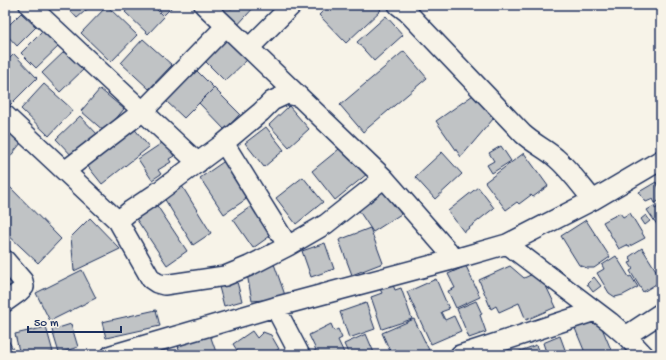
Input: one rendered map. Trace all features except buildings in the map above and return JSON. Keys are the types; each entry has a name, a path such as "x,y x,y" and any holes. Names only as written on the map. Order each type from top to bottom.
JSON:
{"street":[{"path":"29,5 198,163"},
{"path":"204,5 384,178 455,259"},
{"path":"249,48 292,5"},
{"path":"407,7 523,134 563,164 593,200"},
{"path":"65,171 143,111 226,26"},
{"path":"118,221 224,143 272,101 287,94 300,97"},
{"path":"5,115 118,221 151,279 164,285 225,276 249,266 326,224 384,178"},
{"path":"224,143 288,246"},
{"path":"125,353 275,307 507,244 593,200 661,160"},
{"path":"507,244 595,310 626,336 644,355"},
{"path":"5,260 23,281 24,287 5,302"},
{"path":"275,307 300,355"},
{"path":"460,355 595,310"},
{"path":"626,336 661,313"}]}
